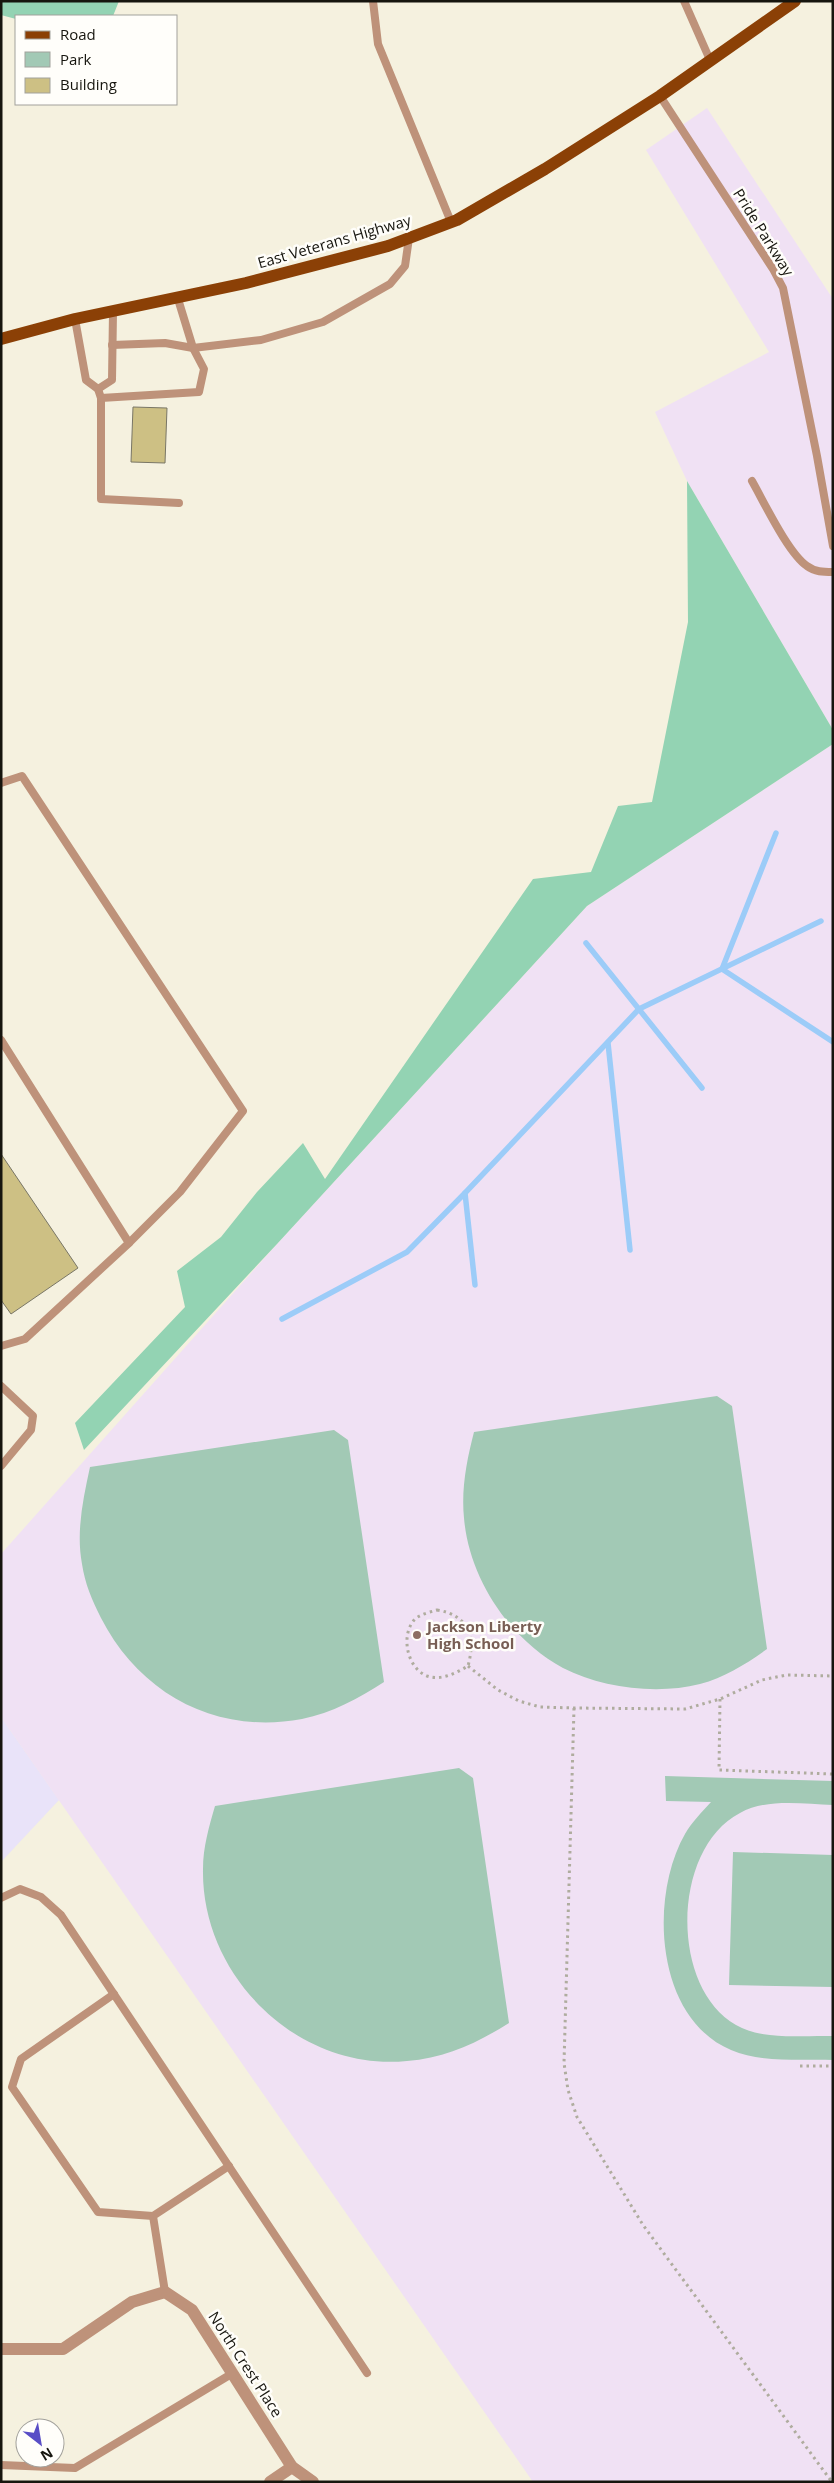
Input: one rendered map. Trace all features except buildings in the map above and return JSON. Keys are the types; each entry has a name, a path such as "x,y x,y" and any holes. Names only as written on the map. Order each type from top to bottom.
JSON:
{"main road":[{"name":"East Veterans Highway","path":"1,339 75,319 178,299 274,276 409,238 451,222 545,169 660,96 794,1"},
{"path":"1,335 24,333"}],"street":[{"path":"1,2349 63,2349 132,2302 165,2292"},
{"name":"North Crest Place","path":"165,2292 192,2310 292,2467 313,2482"},
{"path":"270,2482 292,2467"}],"lane":[{"path":"373,1 378,44 451,222"},
{"path":"684,1 710,60"},
{"name":"Pride Parkway","path":"660,96 773,269 782,288 817,456 833,546"},
{"path":"112,345 165,343 194,348 261,340 323,322 390,284 405,266 409,238"},
{"path":"101,398 199,392 204,369 194,348 178,299"},
{"path":"98,389 112,380 113,312"},
{"path":"75,319 86,380 98,389 101,398 101,499 179,503"},
{"path":"752,481 795,555 807,566 819,572 833,572"},
{"path":"1,782 22,776 243,1111 180,1192 129,1243 25,1339 1,1346"},
{"path":"1,1040 129,1243"},
{"path":"1,1386 33,1416 31,1430 1,1466"},
{"path":"1,1898 20,1889 41,1897 61,1915 367,2373"},
{"path":"114,1994 21,2059 12,2087 98,2212 153,2216 229,2166"},
{"path":"153,2216 165,2292"},
{"path":"1,2465 75,2468 233,2373"}],"path":[{"path":"437,1610 450,1612 460,1618 467,1627 470,1638 471,1655 468,1666 453,1674 440,1677 428,1676 416,1668 410,1657 407,1644 408,1630 415,1620 426,1613 437,1610"},
{"path":"468,1666 498,1690 519,1701 540,1707 574,1708 685,1709 720,1698 762,1680 786,1675 833,1676"},
{"path":"720,1698 719,1770 833,1774"},
{"path":"574,1708 564,2063 568,2090 574,2108 596,2150 643,2225 832,2482"},
{"path":"800,2066 833,2066"}],"shaded area":[{"path":"707,108 833,299 833,730 687,481 655,412 769,352 646,150"},
{"name":"Jackson Liberty High School","path":"833,744 833,2482 533,2482 1,1717 1,1554 277,1244 587,906"},
{"path":"1,1717 59,1800 1,1862"}],"green space":[{"path":"1,1 119,1 113,15 15,15 15,19 1,15"},
{"path":"687,481 833,730 833,744 587,906 277,1244 84,1450 75,1423 185,1307 177,1271 221,1237 257,1192 303,1143 325,1179 533,879 591,872 618,806 652,802 688,622"},
{"path":"717,1396 732,1406 767,1649 743,1665 718,1678 700,1684 666,1689 630,1688 612,1685 578,1675 543,1656 509,1624 495,1605 474,1563 467,1540 463,1496 465,1474 474,1432"},
{"path":"334,1430 348,1440 384,1682 355,1699 324,1713 302,1719 270,1722 240,1721 211,1714 184,1703 159,1688 137,1668 117,1645 101,1618 87,1585 80,1552 80,1528 90,1467"},
{"path":"459,1768 473,1778 509,2023 485,2037 448,2053 407,2061 367,2060 329,2051 294,2034 264,2010 238,1980 219,1946 207,1909 203,1869 205,1845 215,1806"},
{"path":"665,1776 833,1781 833,1805 785,1803 762,1805 740,1813 718,1831 701,1856 691,1885 687,1918 690,1950 699,1981 714,2006 736,2025 758,2033 783,2036 833,2036 833,2060 781,2060 743,2054 731,2050 706,2034 687,2012 674,1984 666,1954 664,1922 666,1890 674,1860 685,1834 711,1802 666,1801"},
{"path":"733,1852 833,1855 833,1987 729,1985"}],"waterway":[{"path":"776,833 722,969 833,1042"},
{"path":"282,1319 407,1252 639,1009 821,921"},
{"path":"586,943 702,1088"},
{"path":"608,1043 630,1250"},
{"path":"465,1193 475,1285"}],"place":[{"name":"Jackson Liberty High School","path":"417,1635"}]}
